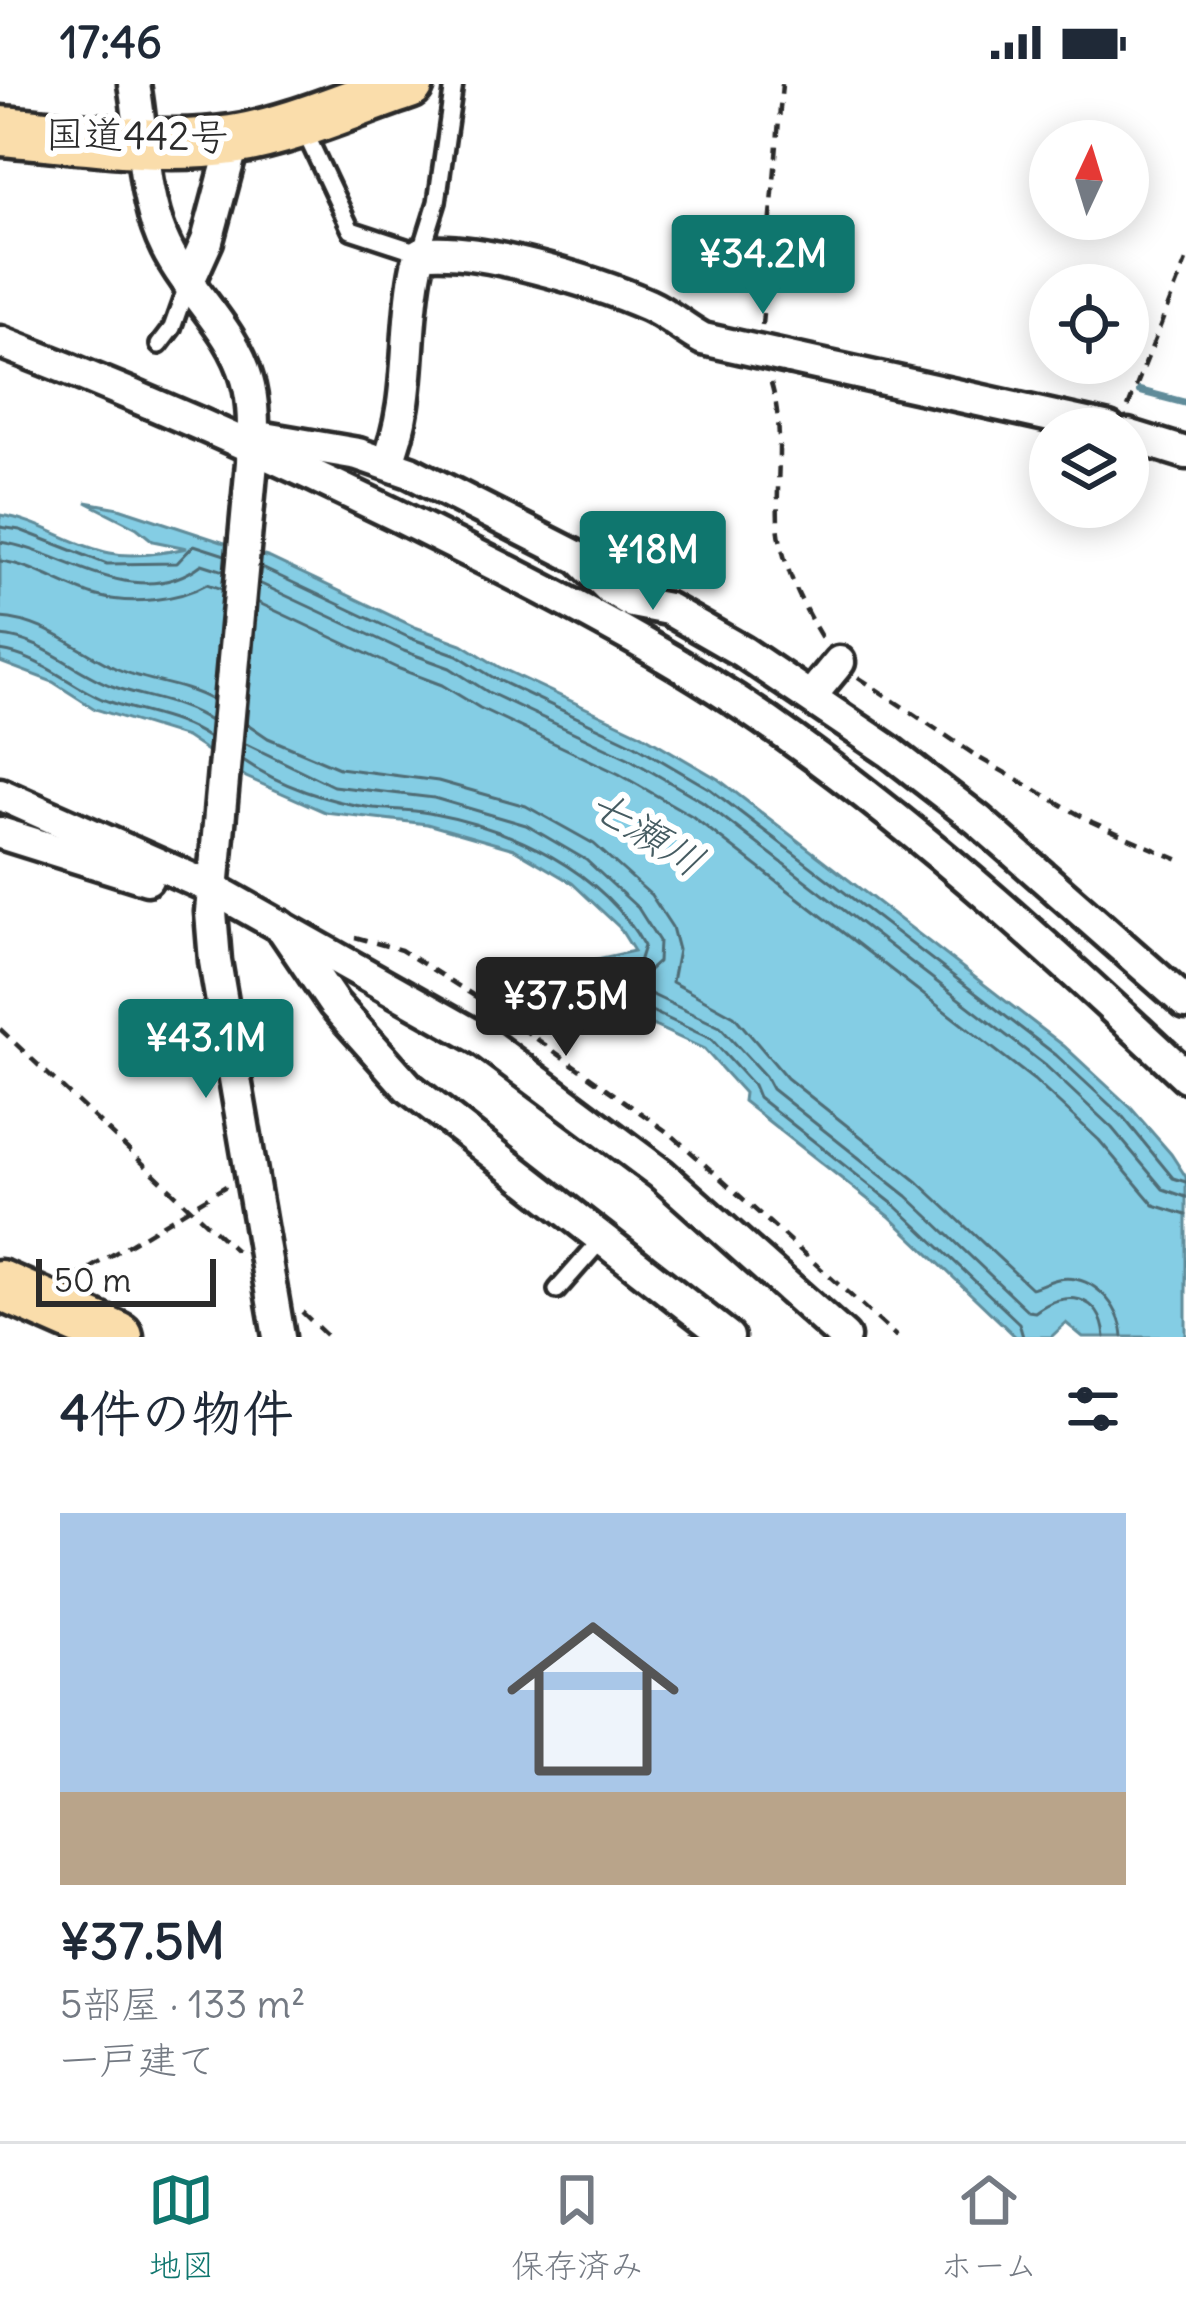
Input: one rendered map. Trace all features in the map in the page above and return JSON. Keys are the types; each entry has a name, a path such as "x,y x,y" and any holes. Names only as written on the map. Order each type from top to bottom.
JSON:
{"highway":[{"name":"国道442号","path":"0,131 234,140 409,84"},
{"path":"18,1293 118,1337"}],"street":[{"path":"134,84 155,218 171,256 226,333 242,364 251,398 252,449 213,875 215,961 279,1337"},
{"path":"188,283 207,241 234,140"},
{"path":"387,463 402,410 412,296 421,253 452,252 557,275 648,305 704,340 1037,408"},
{"path":"0,342 367,499 532,583 759,716 958,868 1186,1076"},
{"path":"1149,436 1186,453"},
{"path":"252,449 358,454 387,463 579,558 632,602 675,612 889,751 978,820 1186,1003"},
{"path":"811,697 839,662"},
{"path":"0,794 213,875 279,923 482,1040 661,1174 844,1337"},
{"path":"0,832 143,878 213,875"},
{"path":"279,923 310,973 391,1070 728,1337"}],"lane":[{"path":"299,120 351,230 421,253 437,202 454,84"},
{"path":"158,345 172,328 188,283"},
{"path":"556,1291 602,1239"}],"path":[{"path":"782,84 761,350 780,434 780,536 808,612 839,662 981,759 1092,822 1186,862"},
{"path":"1128,408 1186,261"},
{"path":"0,1029 328,1337"},
{"path":"18,1293 190,1208 251,1170"}],"water":[{"name":"七瀬川","path":"86,502 119,508 270,558 415,627 462,644 499,667 641,734 718,779 1064,1046 1131,1108 1171,1154 1186,1177 1186,1337 1083,1337 1066,1323 1051,1337 1016,1337 889,1216 743,1101 744,1093 704,1049 570,987 601,989 592,971 579,963 634,951 619,927 572,883 514,849 427,824 325,812 246,777 186,737 95,709 53,682 0,662 0,515 110,553 139,555 187,548 153,541"}],"waterway":[{"path":"1140,391 1186,403"}]}
